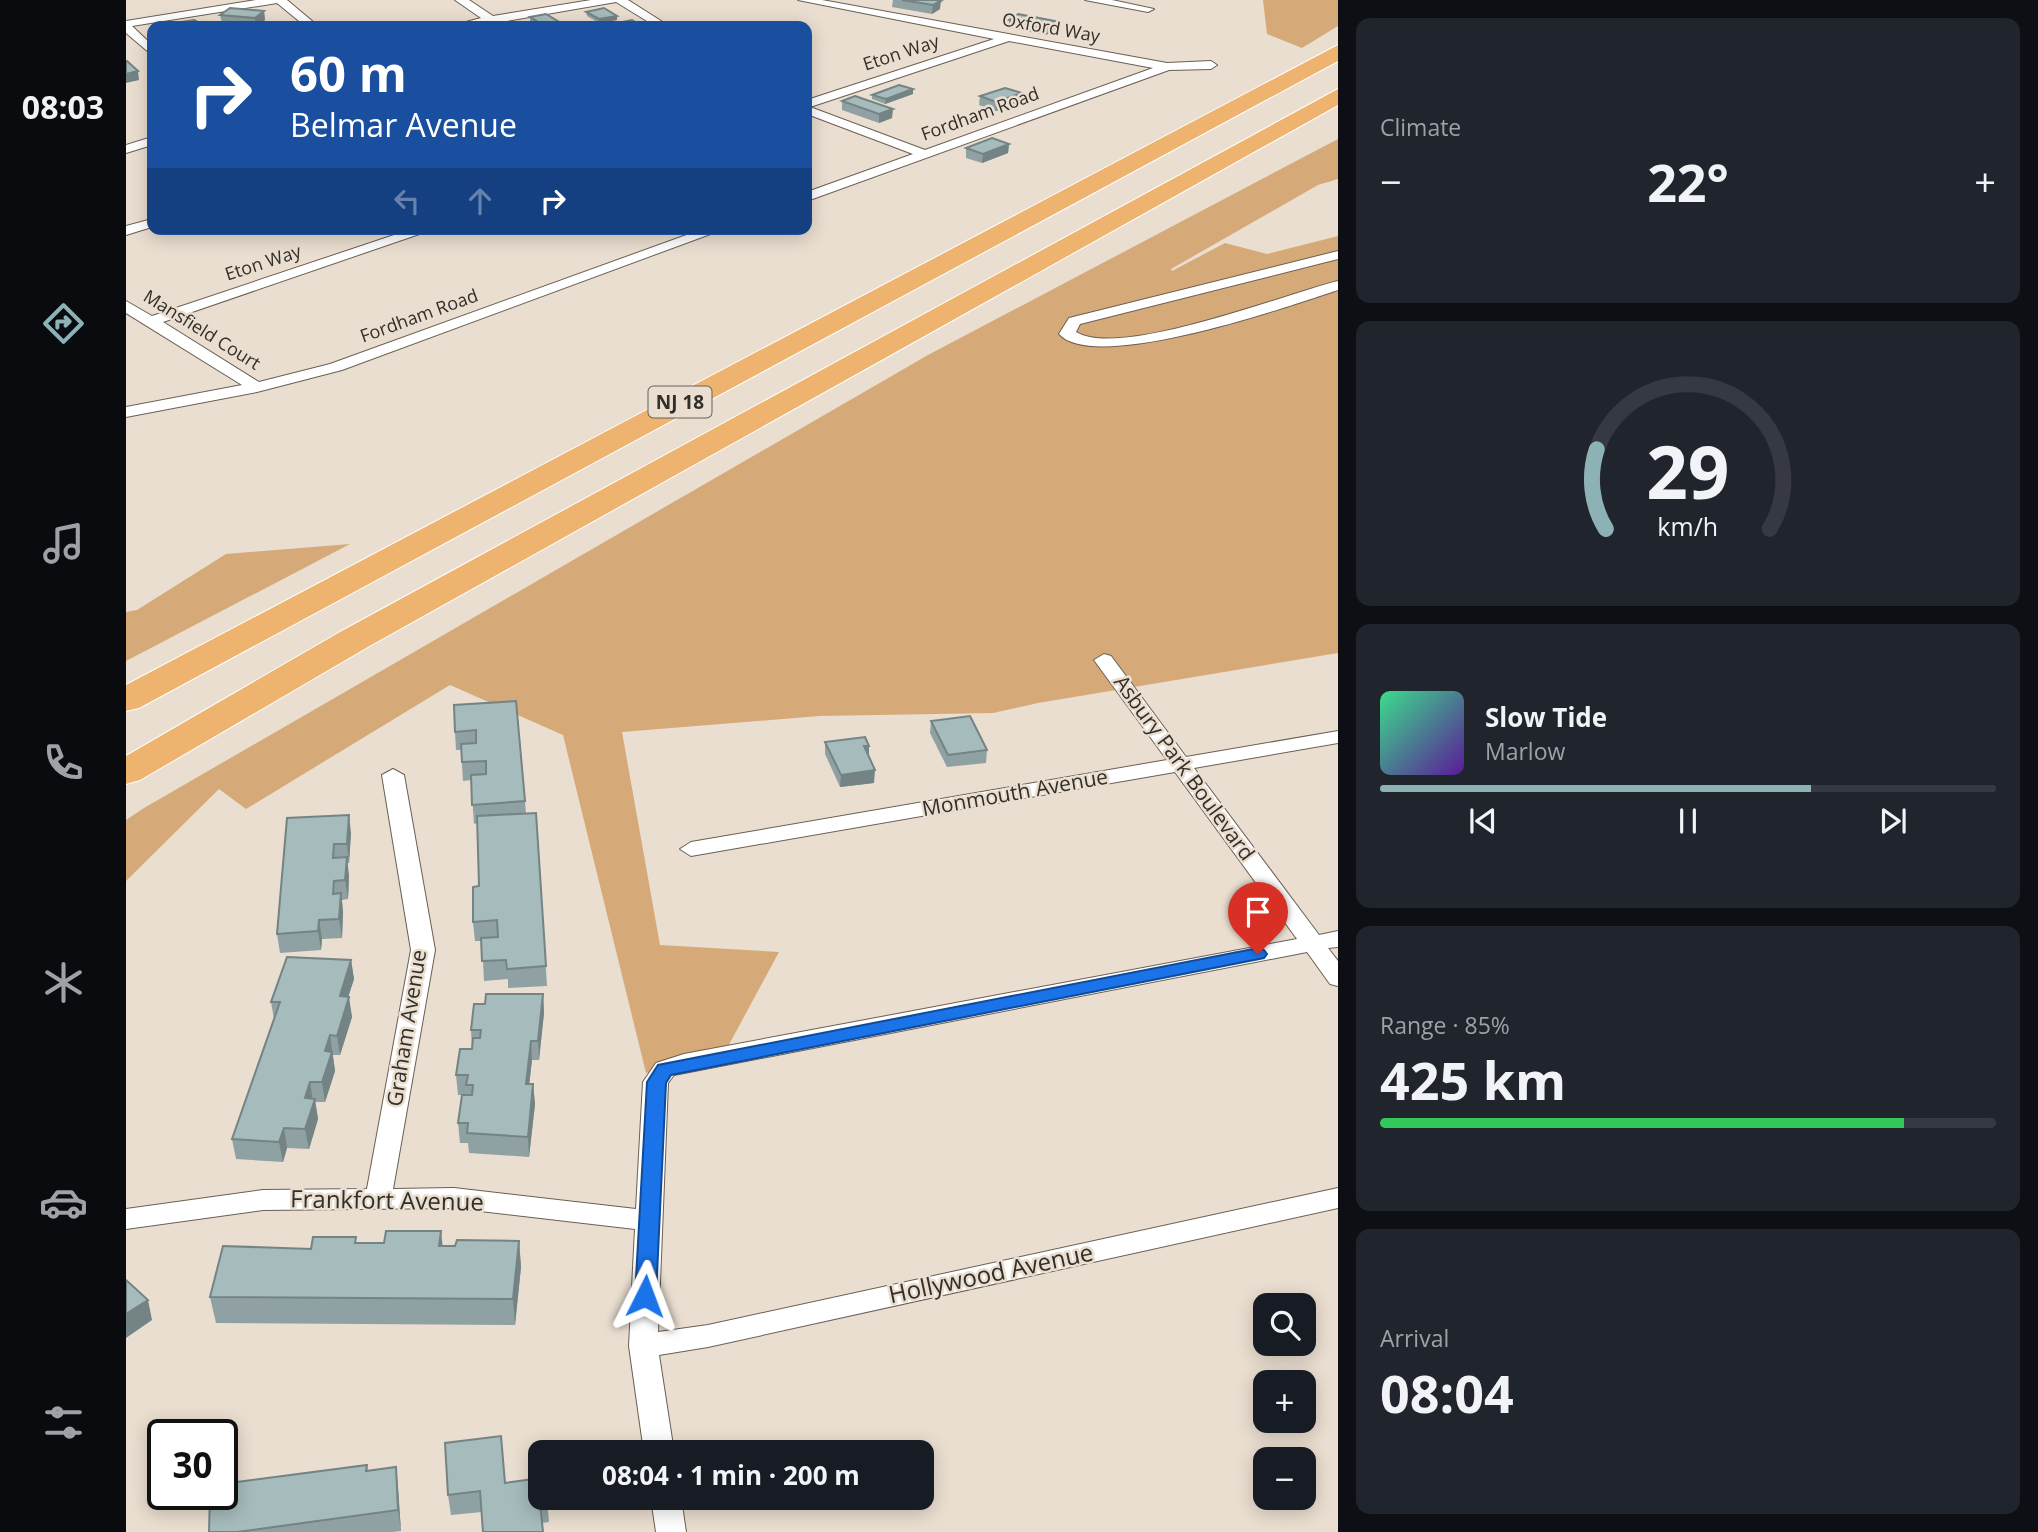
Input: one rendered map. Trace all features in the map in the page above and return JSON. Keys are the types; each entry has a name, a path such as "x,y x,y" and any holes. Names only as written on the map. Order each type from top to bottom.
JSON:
{"highway":[{"path":"1311,64 1320,50 1338,40"},
{"name":"NJ 18","path":"126,700 1311,64 1338,52"},
{"name":"NJ 18","path":"126,772 377,626 1338,96"}],"street":[{"path":"150,21 279,0 306,21"},
{"path":"461,0 493,21"},
{"path":"506,21 611,0"},
{"path":"620,0 655,21"},
{"name":"Oxford Way","path":"804,0 1167,67"},
{"path":"841,8 852,0"},
{"path":"1091,0 1148,9"},
{"path":"126,25 147,22"},
{"path":"126,25 147,46"},
{"name":"Eton Way","path":"812,102 1007,38"},
{"path":"1167,67 1211,65"},
{"name":"Fordham Road","path":"812,195 1167,67"},
{"path":"812,112 924,154"},
{"path":"126,149 147,143"},
{"path":"126,231 147,225"},
{"name":"Eton Way","path":"150,321 409,235"},
{"name":"Fordham Road","path":"126,412 172,401 257,387 335,367 700,235"},
{"path":"1338,255 1074,321 1067,334 1081,341 1106,343 1150,337 1274,306 1338,285"},
{"name":"Mansfield Court","path":"126,306 257,387"},
{"name":"Asbury Park Boulevard","path":"1104,660 1338,978"},
{"name":"Monmouth Avenue","path":"691,849 1338,737"},
{"name":"Graham Avenue","path":"378,1199 423,950 393,775"},
{"path":"657,1440 643,1346 659,1075 684,1063 1338,939"},
{"name":"Frankfort Avenue","path":"126,1219 263,1200 454,1198 649,1220"},
{"name":"Hollywood Avenue","path":"643,1346 708,1336 1338,1198"},
{"path":"668,1510 671,1532"}],"shaded area":[{"path":"1263,0 1338,0 1338,26 1302,48 1267,34"},
{"path":"1338,139 1338,179 1318,185 1171,269 1172,271 1225,243 1267,254 1338,236 1338,653 1038,703 993,713 819,716 622,732 660,945 779,952 725,1052 646,1073 563,735 450,685 246,809 219,789 126,881 126,820 144,808 928,355"},
{"path":"350,544 126,661 126,612 137,610 226,554"}],"building":[{"path":"902,0 936,0 941,1 933,5"},
{"path":"230,8 264,11 255,18 220,15"},
{"path":"604,8 617,16 599,19 586,12"},
{"path":"546,14 558,21 537,21 530,17"},
{"path":"1018,14 1055,21 1047,26 1009,20"},
{"path":"127,61 138,71 126,74"},
{"path":"899,85 913,89 886,99 872,95"},
{"path":"1005,88 1022,93 996,102 980,96"},
{"path":"855,96 893,109 879,114 842,101"},
{"path":"992,138 1009,144 983,154 966,148"},
{"path":"516,701 525,801 472,805 471,775 486,774 486,761 462,762 461,744 476,743 476,730 455,732 454,705"},
{"path":"970,716 987,750 948,755 931,721"},
{"path":"865,737 869,746 864,746 875,770 841,775 825,742"},
{"path":"536,813 546,966 507,969 506,960 482,961 481,938 498,937 497,920 473,922 473,887 479,886 477,816"},
{"path":"349,815 347,844 334,844 333,858 347,857 345,880 334,881 333,894 341,893 339,919 319,920 318,931 277,934 287,818"},
{"path":"287,957 351,960 340,996 349,997 337,1036 330,1035 325,1051 332,1052 322,1082 310,1082 305,1098 315,1099 305,1129 284,1128 279,1142 232,1139 280,1002 271,1002"},
{"path":"486,994 543,994 538,1041 531,1041 526,1084 533,1084 528,1137 467,1133 468,1123 458,1123 462,1095 472,1095 473,1085 466,1085 468,1075 456,1075 460,1049 472,1049 473,1038 480,1038 481,1030 471,1030 474,1004 485,1004"},
{"path":"386,1231 441,1231 439,1246 455,1246 457,1240 519,1241 513,1299 210,1297 223,1246 311,1249 313,1237 356,1237 355,1243 384,1243"},
{"path":"126,1280 148,1300 126,1314"},
{"path":"501,1436 505,1483 528,1480 528,1510 541,1510 543,1532 483,1532 480,1491 448,1495 445,1443"},
{"path":"367,1465 366,1471 396,1467 398,1510 237,1532 209,1532 210,1510 238,1510 238,1482"}],"route":[{"path":"645,1296 656,1082 665,1069 684,1063 1258,954"}]}
